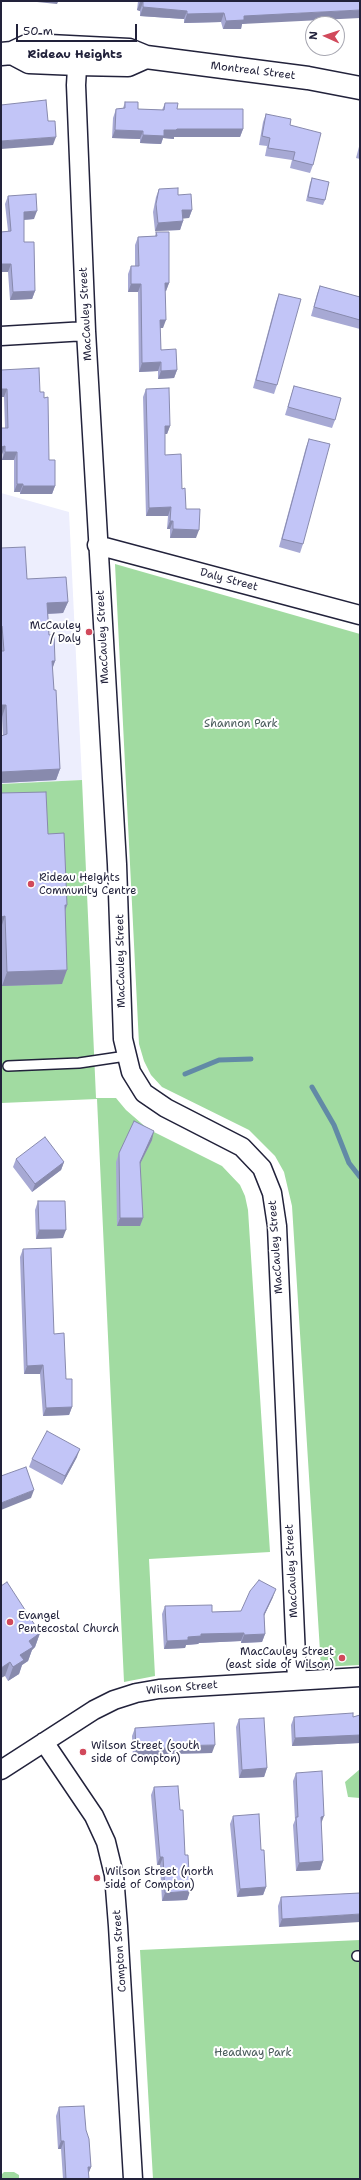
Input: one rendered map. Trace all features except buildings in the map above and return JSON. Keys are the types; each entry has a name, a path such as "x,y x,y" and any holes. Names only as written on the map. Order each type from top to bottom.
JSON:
{"main road":[{"name":"Montreal Street","path":"6,53 29,62 78,56 128,66 146,57 308,78 360,88"}],"street":[{"name":"MacCauley Street","path":"78,56 76,85 86,331 118,878 122,1007 126,1056 131,1072 144,1093 166,1108 242,1147 262,1168 272,1193 277,1234 297,1680"},
{"path":"1,336 86,331"},
{"name":"Daly Street","path":"98,545 360,616"},
{"name":"Wilson Street","path":"1,1770 101,1707 136,1693 159,1688 360,1677"},
{"name":"Compton Street","path":"44,1742 94,1816 106,1842 114,1875 133,2179"}],"lane":[{"path":"8,1066 79,1063 126,1056"}],"shaded area":[{"path":"1,493 69,512 82,780 1,784"}],"green space":[{"name":"Shannon Park","path":"115,564 360,634 360,1665 321,1667 292,1206 284,1172 275,1156 249,1130 162,1087 151,1075 144,1061 139,1044"},
{"path":"82,780 96,1098 116,1098 126,1110 148,1129 222,1166 240,1185 245,1196 248,1210 270,1552 149,1559 155,1676 124,1682 97,1099 1,1103 1,784"},
{"path":"360,1769 360,1798 348,1797 345,1782"},
{"name":"Headway Park","path":"360,1940 360,2179 153,2179 140,1950"},
{"path":"4,2172 14,2172 19,2175 19,2179 1,2179 1,2175"}],"waterway":[{"path":"185,1074 219,1060 251,1059"},
{"path":"312,1087 334,1125 349,1163 360,1177"}],"place":[{"name":"McCauley / Daly","path":"89,632"},
{"name":"Rideau Heights Community Centre","path":"31,884"},
{"name":"Evangel Pentecostal Church","path":"10,1622"},
{"name":"MacCauley Street (east side of Wilson)","path":"342,1658"},
{"name":"Wilson Street (south side of Compton)","path":"83,1752"},
{"name":"Wilson Street (north side of Compton)","path":"97,1878"}],"district":[{"name":"Rideau Heights","path":"75,55"}]}
